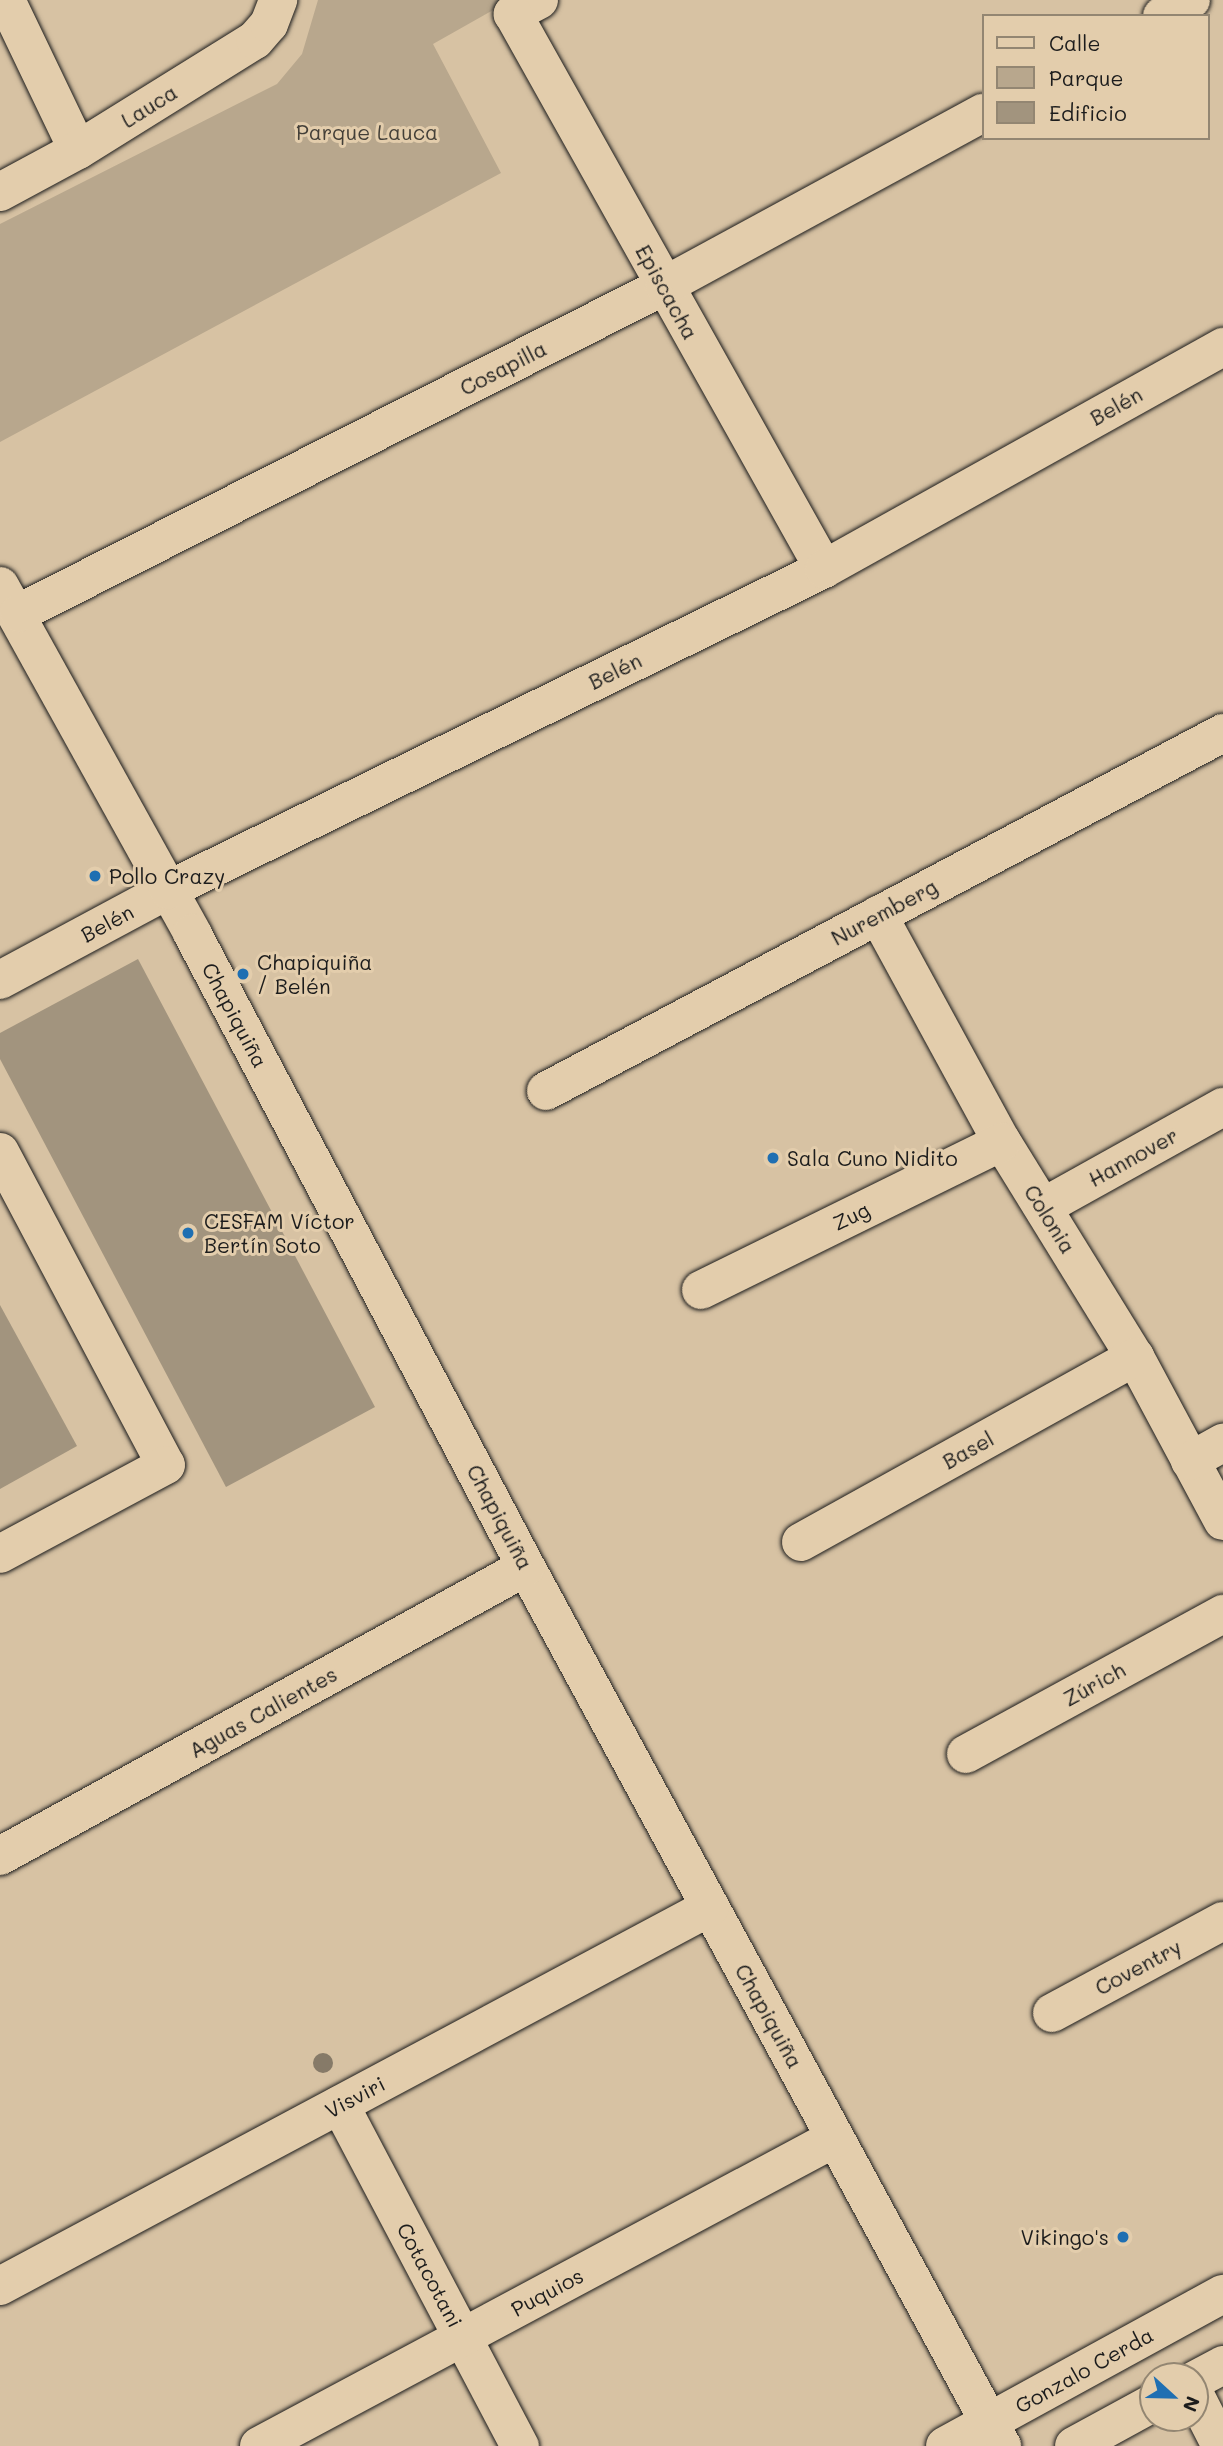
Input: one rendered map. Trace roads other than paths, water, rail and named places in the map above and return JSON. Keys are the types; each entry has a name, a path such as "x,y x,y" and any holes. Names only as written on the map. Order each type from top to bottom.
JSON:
{"street":[{"path":"6,0 78,150"},
{"name":"Lauca","path":"0,192 78,150 256,40 269,24 278,0"},
{"path":"1166,14 1191,0"},
{"name":"Episcacha","path":"526,7 664,286 824,569"},
{"name":"Cosapilla","path":"9,600 664,286 982,114"},
{"name":"Belén","path":"0,981 168,890 824,569 1223,347"},
{"name":"Chapiquiña","path":"9,600 168,890 526,1567 996,2434"},
{"name":"Nuremberg","path":"546,1091 1223,733"},
{"name":"Colonia","path":"878,915 1002,1142 1135,1357 1207,1452 1223,1521"},
{"name":"Hannover","path":"1043,1207 1223,1107"},
{"name":"Zug","path":"701,1290 1002,1142"},
{"path":"0,1152 166,1465 0,1554"},
{"name":"Basel","path":"801,1542 1135,1357"},
{"name":"Aguas Calientes","path":"0,1856 526,1567"},
{"name":"Zúrich","path":"966,1754 1223,1614"},
{"name":"Visviri","path":"0,2287 710,1908"},
{"name":"Coventry","path":"1052,2013 1223,1921"},
{"name":"Cotacotani","path":"340,2105 520,2446"},
{"name":"Puquios","path":"259,2446 835,2138"},
{"name":"Gonzalo Cerda","path":"945,2446 996,2434 1223,2294"},
{"path":"1074,2446 1139,2411"},
{"path":"1209,2422 1221,2446"}],"place":[{"name":"Pollo Crazy","path":"95,876"},
{"name":"Chapiquiña / Belén","path":"243,974"},
{"name":"Sala Cuno Nidito","path":"773,1158"},
{"name":"CESFAM Víctor Bertín Soto","path":"188,1233"},
{"name":"Vikingo's","path":"1123,2237"}],"park label":[{"name":"Parque Lauca","path":"367,132"}]}
